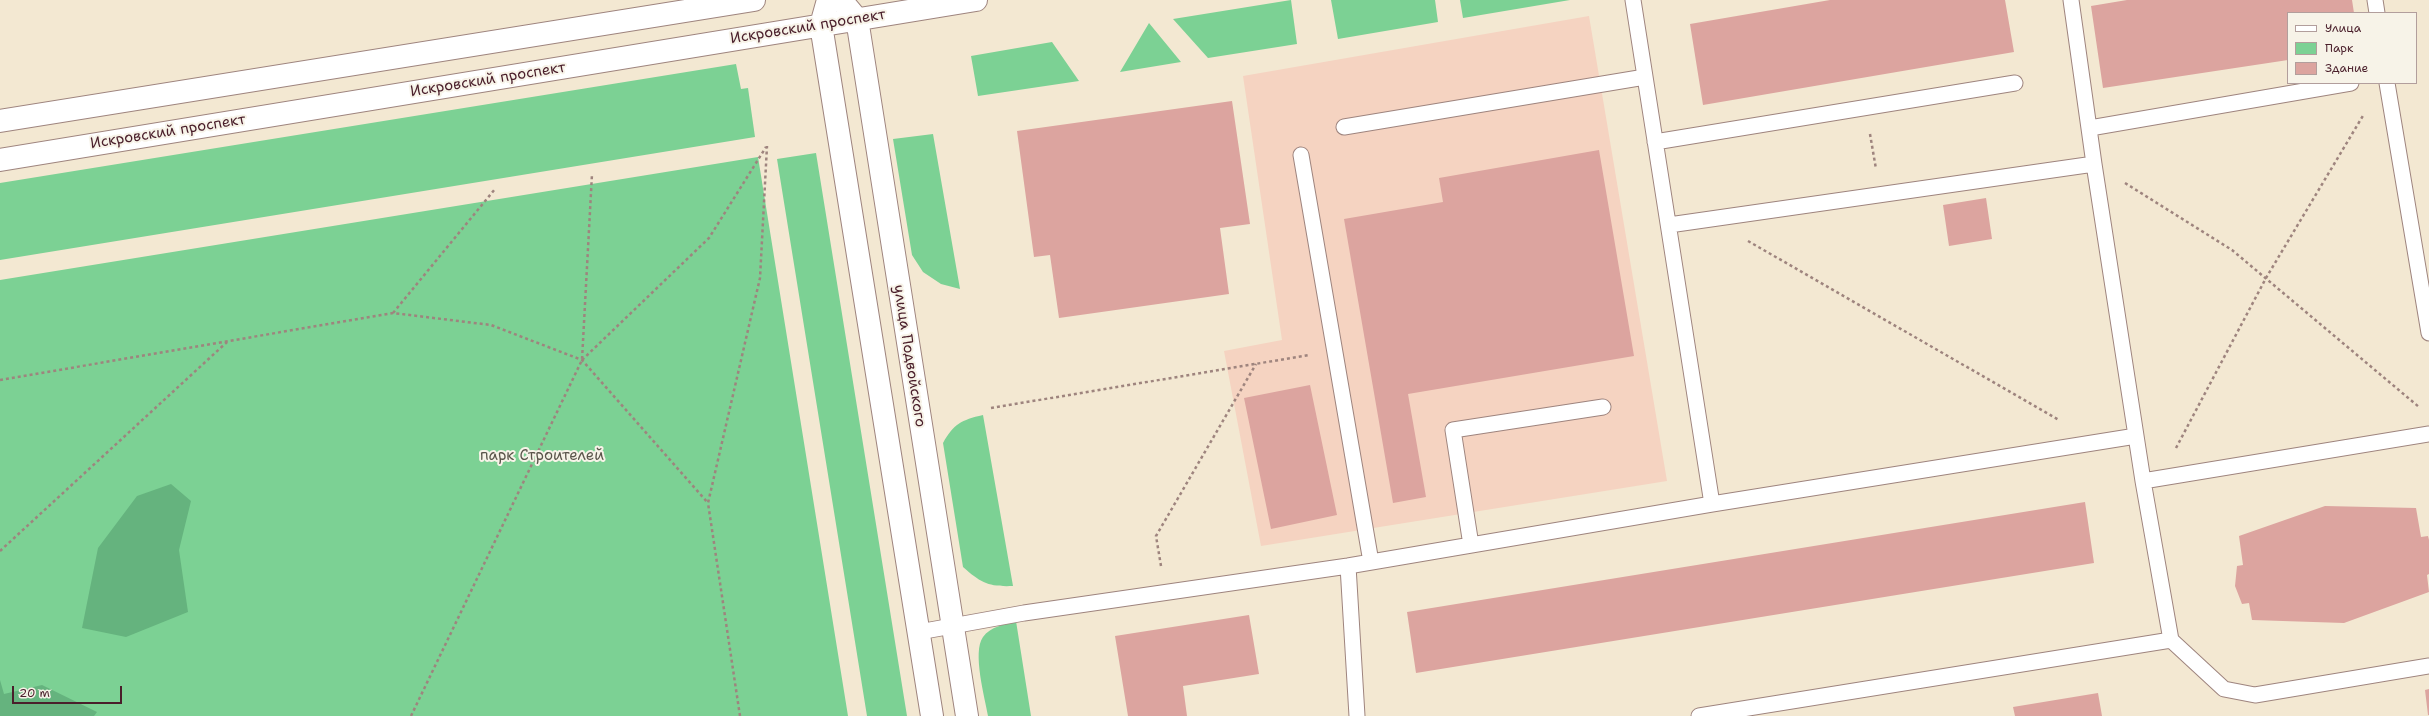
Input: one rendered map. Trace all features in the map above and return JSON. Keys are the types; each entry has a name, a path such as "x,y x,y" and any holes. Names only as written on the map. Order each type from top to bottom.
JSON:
{"street":[{"path":"0,121 754,0"},
{"path":"828,0 821,25 932,716"},
{"name":"улица Подвойского","path":"841,0 856,19 967,716"},
{"name":"Искровский проспект","path":"0,160 976,0"}],"lane":[{"path":"1633,0 1712,504"},
{"path":"2071,0 2094,164 2143,481 2171,640 2224,689 2255,695 2429,666"},
{"path":"2375,0 2377,12"},
{"path":"1344,127 1645,77"},
{"path":"1655,142 2015,83"},
{"path":"2090,128 2345,84"},
{"path":"2387,84 2429,333"},
{"path":"1301,155 1371,562"},
{"path":"1669,225 1708,218 2094,164"},
{"path":"1471,545 1453,430 1604,407"},
{"path":"2143,481 2429,434"},
{"path":"919,632 952,625 1164,592 1348,566 1712,504 2136,436"},
{"path":"1348,566 1357,716"},
{"path":"1699,716 2171,640"}],"path":[{"path":"1866,108 1880,194"},
{"path":"2160,478 2266,278 2366,110"},
{"path":"411,716 582,360 709,238 767,146 760,278 708,503 740,716"},
{"path":"2094,164 2232,250 2423,410"},
{"path":"582,360 592,174"},
{"path":"393,313 495,189"},
{"path":"1708,218 2098,442"},
{"path":"0,380 393,313 491,325 582,360 708,503"},
{"path":"0,551 227,342"},
{"path":"991,408 1335,350"},
{"path":"1164,592 1156,536 1256,364"}],"shaded area":[{"path":"1589,16 1667,481 1261,546 1224,351 1282,340 1243,76"}],"green space":[{"path":"1291,0 1297,44 1208,58 1173,19"},
{"path":"1331,0 1435,0 1438,22 1338,39"},
{"path":"1460,0 1570,0 1463,18"},
{"path":"1149,23 1181,62 1120,72"},
{"path":"1052,42 1079,81 978,96 971,56"},
{"path":"736,64 741,89 748,88 755,137 0,260 0,183"},
{"path":"933,134 960,289 941,284 923,272 912,255 893,139"},
{"path":"816,153 907,716 867,716 777,159"},
{"name":"парк Строителей","path":"758,157 848,716 0,716 0,280"},
{"path":"983,415 1013,586 991,585 975,577 963,567 943,443 951,431 959,424"},
{"path":"171,484 191,501 179,550 188,612 126,637 82,628 98,548 137,496"},
{"path":"1016,621 1031,716 988,716 980,675 980,644 983,637 990,631 998,626"},
{"path":"0,680 4,694 42,685 97,712 94,716 0,716"}],"building":[{"path":"1830,0 2005,0 2014,52 1703,105 1690,24"},
{"path":"2127,0 2352,0 2354,12 2287,12 2287,60 2103,88 2091,6"},
{"path":"1232,101 1250,224 1220,228 1229,294 1059,318 1050,255 1034,257 1017,131"},
{"path":"1599,150 1634,356 1408,394 1426,497 1393,503 1344,219 1443,202 1439,178"},
{"path":"1986,198 1992,239 1949,246 1943,205"},
{"path":"1310,385 1337,515 1271,529 1244,398"},
{"path":"2085,502 2094,563 1416,673 1407,612"},
{"path":"2325,506 2416,508 2421,537 2428,536 2429,540 2429,574 2427,575 2429,592 2344,623 2252,620 2249,603 2242,604 2235,586 2237,566 2243,565 2239,536"},
{"path":"1249,615 1259,674 1183,686 1187,716 1128,716 1115,636"},
{"path":"2429,689 2429,715 2428,715 2425,690"},
{"path":"2098,693 2102,716 2015,716 2013,707"}]}
